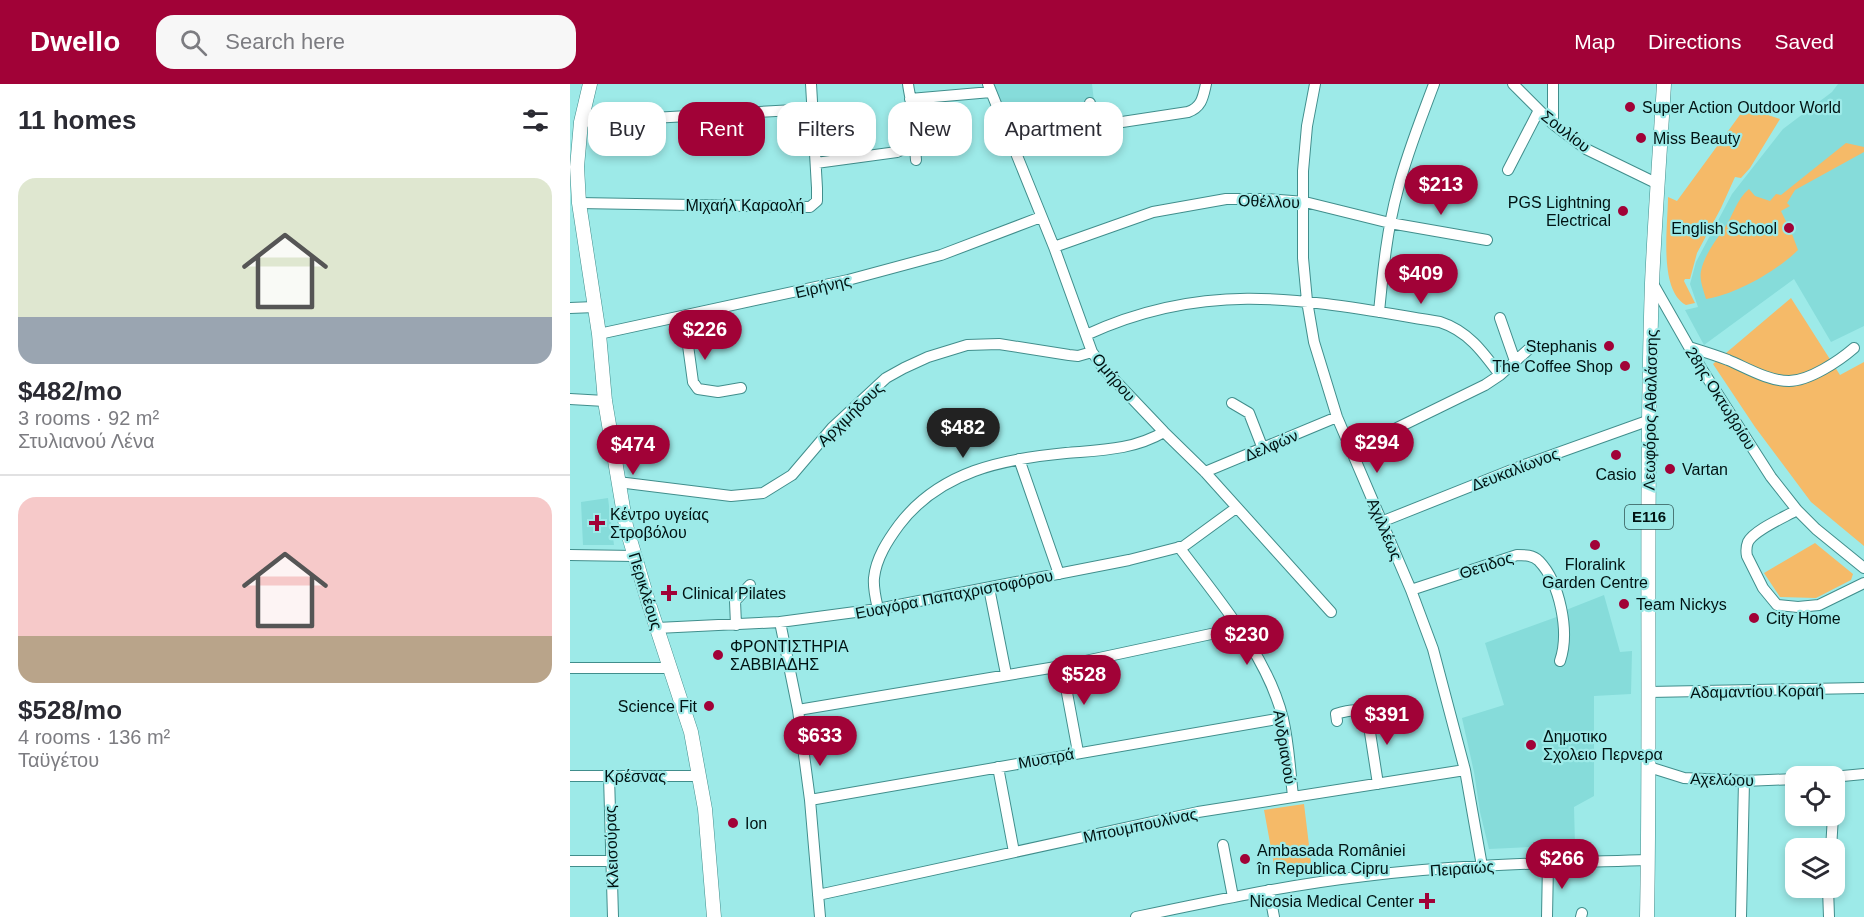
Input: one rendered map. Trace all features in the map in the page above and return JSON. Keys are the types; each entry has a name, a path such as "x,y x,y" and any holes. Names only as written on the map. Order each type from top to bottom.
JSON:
{"main road":[{"name":"Περικλέους","path":"590,84 574,167 599,334 605,401 618,483 634,556 691,732 705,809 714,917"},
{"name":"Λεωφόρος Αθαλάσσης","path":"1647,917 1652,282 1664,84"}],"street":[{"name":"Μιχαήλ Καραολή","path":"810,84 812,102"},
{"path":"908,84 910,102"},
{"path":"1123,121 1196,109 1202,102 1206,84"},
{"name":"Αχιλλέως","path":"1315,84 1304,153 1303,258 1314,342 1337,417 1411,590 1433,649 1465,770 1482,866"},
{"path":"1379,312 1390,223 1398,188 1434,84"},
{"name":"Σουλίου","path":"1513,84 1553,124 1586,149 1658,181"},
{"path":"1553,84 1553,124"},
{"path":"910,99 990,88"},
{"path":"1508,170 1539,110"},
{"path":"581,122 777,111"},
{"path":"816,163 888,153"},
{"name":"Μιχαήλ Καραολή","path":"579,202 810,207 817,201 816,156"},
{"path":"916,156 916,160"},
{"name":"Ομήρου","path":"1017,156 1054,247 1092,352 1105,370 1205,472 1331,612"},
{"name":"Οθέλλου","path":"1054,247 1153,212 1226,199 1305,202 1390,223 1486,240"},
{"name":"Ειρήνης","path":"599,334 848,280 941,255 1041,218"},
{"name":"28ης Οκτωβρίου","path":"1652,282 1728,411 1771,477 1797,510 1816,529 1864,568"},
{"path":"1086,335 1132,315 1220,298 1261,297 1307,301 1440,322 1452,326 1464,333 1480,348 1500,375"},
{"path":"570,308 595,307"},
{"path":"684,316 693,382 698,389 718,392 741,388"},
{"path":"1500,318 1515,361"},
{"name":"Αρχιμήδους","path":"618,483 731,496 763,493 792,475 832,428 886,378 928,357 967,345 999,344 1078,356 1092,352"},
{"path":"1689,347 1758,373 1789,381 1803,378 1826,367 1854,348"},
{"path":"1352,450 1460,399 1500,375 1530,348"},
{"path":"570,399 605,401"},
{"path":"1232,403 1250,413 1263,449"},
{"name":"Δελφών","path":"1205,472 1337,417"},
{"name":"Δευκαλίωνος","path":"1381,522 1524,465 1650,420"},
{"path":"878,609 873,579 878,558 889,538 927,495 956,477 990,465 1019,459 1119,448 1149,440 1164,432"},
{"path":"1019,459 1059,574"},
{"name":"Ευαγόρα Παπαχριστοφόρου","path":"657,628 780,622 878,609 1129,560 1179,547 1211,528 1236,508"},
{"path":"1797,510 1748,540 1747,556 1770,598 1777,605 1808,607 1832,600 1864,583"},
{"name":"Ανδριανού","path":"1179,547 1254,648 1270,681 1283,718 1293,796"},
{"path":"570,555 634,556"},
{"name":"Θετιδος","path":"1411,590 1517,555 1527,555 1538,560 1552,581 1562,615 1564,649 1560,661"},
{"path":"736,625 735,601 750,585"},
{"path":"989,588 1006,674"},
{"path":"780,622 798,710 810,800 820,917"},
{"path":"798,710 1062,666 1239,628"},
{"path":"1062,666 1078,752"},
{"path":"570,668 669,668"},
{"name":"Αδαμαντίου Κοραή","path":"1649,692 1864,688"},
{"path":"1337,721 1336,714 1343,712 1362,710 1367,713 1378,784"},
{"name":"Μυστρά","path":"810,800 1283,718"},
{"path":"998,767 1014,852"},
{"name":"Αχελώου","path":"1649,767 1684,778 1744,781 1785,779"},
{"name":"Μπουμπουλίνας","path":"818,895 1198,812 1465,770"},
{"path":"1845,776 1864,774"},
{"name":"Κρέσνας","path":"570,776 700,776"},
{"name":"Κλεισούρας","path":"609,776 613,917"},
{"path":"1741,917 1744,781"},
{"path":"1223,845 1233,897"},
{"name":"Πειραιώς","path":"1142,916 1269,890 1368,875 1482,866 1648,860"},
{"path":"570,861 611,861"},
{"path":"1547,917 1548,863"},
{"path":"1269,890 1274,917"},
{"path":"1828,898 1829,917"}],"shaded area":[{"path":"994,84 1092,84 1094,102 1002,102"},
{"name":"English School","path":"1838,84 1864,84 1864,326 1831,342 1794,279 1704,345 1685,310 1698,307 1690,284 1696,262 1732,194 1783,129 1832,92"},
{"path":"1756,111 1780,119 1750,168 1741,178 1735,177 1697,253 1690,279 1684,281 1695,303 1686,305 1677,297 1671,286 1668,272 1666,240 1668,197 1677,201 1742,112"},
{"path":"1846,143 1864,147 1864,152 1795,190 1787,203 1790,206 1781,211 1798,250 1779,266 1755,281 1730,293 1706,299 1701,278 1702,265 1745,193 1749,189 1755,196 1770,201 1776,194 1781,195"},
{"path":"1791,298 1840,375 1864,362 1864,546 1811,502 1755,427 1713,364"},
{"name":"Κέντρο υγείας Στροβόλου","path":"608,498 614,545 583,545 581,502"},
{"path":"1815,543 1853,574 1851,580 1816,598 1780,597 1764,573"},
{"name":"Δημοτικο Σχολειο Περνερα","path":"1604,595 1620,652 1632,651 1631,694 1594,696 1594,796 1574,807 1575,845 1489,849 1462,718 1504,705 1485,643 1562,615 1566,610"},
{"path":"1304,804 1312,870 1282,875 1275,870 1264,810"}],"place":[{"name":"Super Action Outdoor World","path":"1630,107"},
{"name":"Miss Beauty","path":"1641,138"},
{"name":"PGS Lightning Electrical","path":"1623,211"},
{"name":"English School","path":"1789,228"},
{"name":"Stephanis","path":"1609,346"},
{"name":"The Coffee Shop","path":"1625,366"},
{"name":"Casio","path":"1616,455"},
{"name":"Vartan","path":"1670,469"},
{"name":"Κέντρο υγείας Στροβόλου","path":"597,523"},
{"name":"Floralink Garden Centre","path":"1595,545"},
{"name":"Clinical Pilates","path":"669,593"},
{"name":"Team Nickys","path":"1624,604"},
{"name":"City Home","path":"1754,618"},
{"name":"ΦΡΟΝΤΙΣΤΗΡΙΑ ΣΑΒΒΙΑΔΗΣ","path":"718,655"},
{"name":"Science Fit","path":"709,706"},
{"name":"Δημοτικο Σχολειο Περνερα","path":"1531,745"},
{"name":"Ion","path":"733,823"},
{"name":"Ambasada României în Republica Cipru","path":"1245,859"},
{"name":"Nicosia Medical Center","path":"1427,901"}]}
